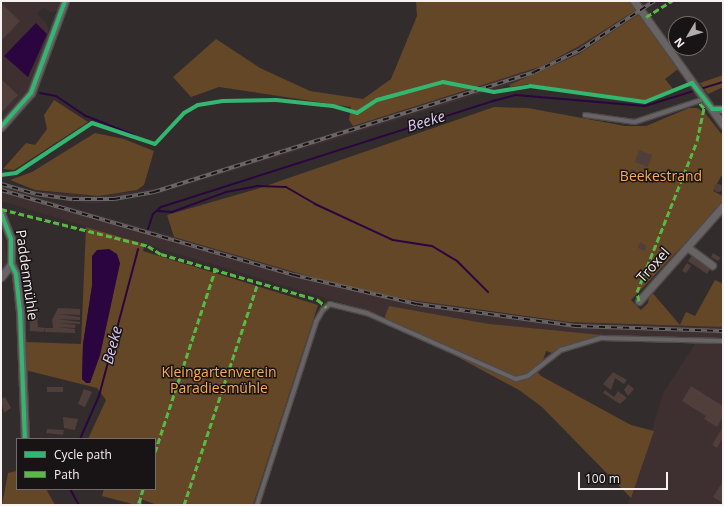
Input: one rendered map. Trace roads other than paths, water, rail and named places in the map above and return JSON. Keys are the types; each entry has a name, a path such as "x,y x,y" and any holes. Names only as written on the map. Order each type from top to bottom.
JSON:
{"street":[{"path":"1,127 31,93 66,1"},
{"path":"634,1 723,125"},
{"path":"712,110 723,109"},
{"name":"Troxel","path":"639,301 723,206"},
{"name":"Paddenmühle","path":"1,213 11,239 11,264 16,274 20,310 25,438"},
{"name":"Troxel","path":"687,247 712,265"},
{"path":"1,277 11,264"}],"lane":[{"path":"585,115 635,122 702,97"},
{"path":"257,505 316,322 323,310 330,304 367,313 516,379 528,376 561,350 601,338 723,341"}],"waterway":[{"name":"Beeke","path":"148,229 153,214 161,207 516,95 645,106 723,82"},
{"path":"40,93 56,96 86,116 134,135"},
{"path":"158,211 172,212 226,192 258,186 286,187 315,204 393,240 432,246 457,261 488,292"},
{"name":"Beeke","path":"80,438 99,396 138,249"},
{"name":"Beeke","path":"71,490 79,505"}],"railway":[{"path":"1,184 36,194 73,199 114,199 154,192 534,72 580,50 654,1"},
{"path":"1,190 294,275 417,304 575,326 723,331"}],"park label":[{"name":"Beekestrand","path":"661,176"},
{"name":"Kleingartenverein Paradiesmühle","path":"219,380"}]}
